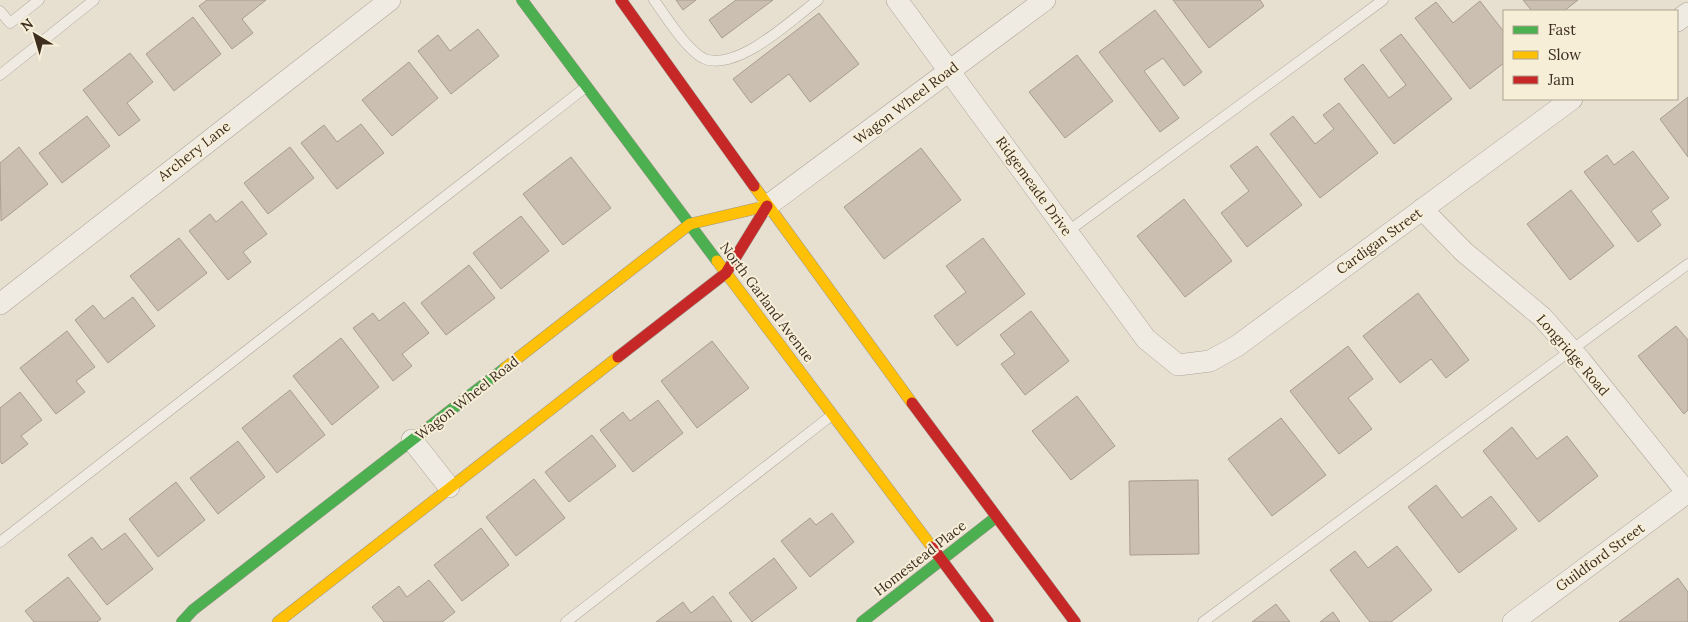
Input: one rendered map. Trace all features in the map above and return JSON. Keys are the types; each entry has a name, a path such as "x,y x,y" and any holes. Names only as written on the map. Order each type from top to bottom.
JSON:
{"main road":[{"name":"North Garland Avenue","path":"522,0 988,622"},
{"path":"621,0 995,518 1075,622"},
{"name":"Wagon Wheel Road","path":"182,622 201,604 690,224 768,206"},
{"name":"Wagon Wheel Road","path":"278,622 726,273 768,206"},
{"name":"Homestead Place","path":"862,622 995,518"}],"street":[{"name":"Archery Lane","path":"0,304 390,0"},
{"name":"Ridgemeade Drive","path":"897,0 1146,339 1178,365"},
{"name":"Wagon Wheel Road","path":"768,206 1045,0"},
{"name":"Cardigan Street","path":"1178,365 1210,361 1237,346 1571,100"},
{"name":"Longridge Road","path":"1422,209 1464,252 1542,317 1572,350 1688,493"},
{"path":"412,440 449,487"},
{"name":"Guildford Street","path":"1513,622 1688,493"}],"lane":[{"path":"0,11 10,23 39,0"},
{"path":"0,75 94,0"},
{"path":"654,0 686,44 707,60 730,59 747,52 818,0"},
{"path":"1067,232 1383,0"},
{"path":"0,542 586,87"},
{"path":"1204,622 1688,264"},
{"path":"566,622 832,414"}],"building":[{"path":"207,0 266,0 242,19 253,33 232,49 199,6"},
{"path":"676,0 696,0 683,10"},
{"path":"736,0 773,0 722,38 709,20"},
{"path":"1173,0 1260,0 1264,6 1209,48"},
{"path":"1523,0 1578,0 1565,10 1531,10"},
{"path":"1480,1 1503,31 1503,64 1470,89 1415,18 1436,2 1453,23"},
{"path":"1155,10 1202,72 1184,86 1163,58 1144,71 1179,118 1160,132 1099,52"},
{"path":"819,13 859,64 810,102 789,74 751,103 733,79"},
{"path":"193,17 221,54 174,91 146,54"},
{"path":"478,29 499,56 451,94 418,51 438,35 450,51"},
{"path":"1401,34 1452,99 1394,144 1344,79 1363,64 1389,98 1406,85 1380,50"},
{"path":"130,53 153,82 127,103 140,120 119,136 83,90"},
{"path":"1077,55 1113,101 1065,138 1029,92"},
{"path":"409,62 438,98 392,136 362,100"},
{"path":"1688,97 1688,157 1660,119"},
{"path":"1339,103 1378,153 1320,198 1270,134 1293,116 1315,144 1334,129 1323,115"},
{"path":"87,116 110,146 62,183 39,153"},
{"path":"361,124 384,153 337,189 301,143 324,125 337,142"},
{"path":"1257,146 1302,205 1247,247 1221,213 1249,191 1230,166"},
{"path":"19,147 48,184 1,221 0,163"},
{"path":"290,147 314,178 268,214 244,183"},
{"path":"921,148 961,200 884,259 844,207"},
{"path":"1633,151 1669,198 1651,211 1661,225 1638,242 1584,172 1607,155 1614,165"},
{"path":"571,157 611,208 563,245 523,194"},
{"path":"1571,190 1614,246 1570,280 1527,224"},
{"path":"1184,199 1232,261 1185,297 1137,236"},
{"path":"242,201 267,234 243,252 251,262 228,280 189,231 210,214 216,222"},
{"path":"521,216 549,251 501,289 473,253"},
{"path":"179,238 207,273 158,311 130,276"},
{"path":"983,238 1025,294 957,346 934,316 966,292 946,266"},
{"path":"469,265 495,298 446,335 421,303"},
{"path":"1418,293 1469,360 1446,378 1431,359 1400,383 1363,336"},
{"path":"133,297 155,326 108,363 75,320 93,305 104,319"},
{"path":"404,302 429,333 402,354 412,366 393,381 353,328 373,313 379,321"},
{"path":"1031,311 1069,361 1025,395 1001,364 1015,354 1000,335"},
{"path":"1676,326 1688,340 1688,410 1684,414 1638,356"},
{"path":"67,331 95,367 76,381 85,392 56,414 20,368"},
{"path":"341,338 379,387 332,425 293,376"},
{"path":"712,341 749,388 697,428 661,381"},
{"path":"1348,346 1373,379 1348,398 1372,429 1339,454 1290,391"},
{"path":"290,390 325,435 277,473 242,428"},
{"path":"20,392 42,420 21,436 28,444 2,464 0,461 0,408"},
{"path":"1077,396 1115,446 1071,480 1032,431"},
{"path":"658,400 683,433 633,472 600,430 623,412 630,421"},
{"path":"1281,418 1326,475 1272,516 1228,459"},
{"path":"1512,427 1537,459 1567,436 1598,476 1539,522 1483,451"},
{"path":"592,435 616,466 569,502 545,472"},
{"path":"238,441 265,477 218,514 190,478"},
{"path":"534,479 565,518 516,556 486,517"},
{"path":"1198,480 1199,554 1130,555 1129,481"},
{"path":"176,482 205,520 158,557 129,519"},
{"path":"1436,485 1462,518 1491,496 1517,529 1459,573 1408,507"},
{"path":"832,513 854,542 810,577 781,541 810,518 816,525"},
{"path":"481,528 509,565 462,601 434,565"},
{"path":"125,533 153,569 107,605 68,555 92,537 102,550"},
{"path":"1397,546 1432,590 1391,622 1370,622 1330,570 1355,551 1368,568"},
{"path":"774,558 797,588 752,622 729,593"},
{"path":"68,577 101,619 97,622 34,622 25,611"},
{"path":"1678,578 1688,592 1688,622 1619,622"},
{"path":"429,580 455,612 442,622 384,622 372,607 399,586 407,597"},
{"path":"713,596 732,622 656,622 683,602 691,613"},
{"path":"1276,604 1290,622 1252,622"},
{"path":"1333,612 1340,622 1320,622"}],"traffic: fast":[{"path":"522,0 717,261"},
{"path":"182,622 193,610 505,368"},
{"path":"862,622 995,518"}],"traffic: slow":[{"path":"754,186 912,403"},
{"path":"505,368 690,224 767,206"},
{"path":"717,261 932,547"},
{"path":"278,622 618,357"}],"traffic: jam":[{"path":"621,0 754,186"},
{"path":"618,357 726,273 767,206"},
{"path":"912,403 1075,622"},
{"path":"932,547 988,622"}]}
